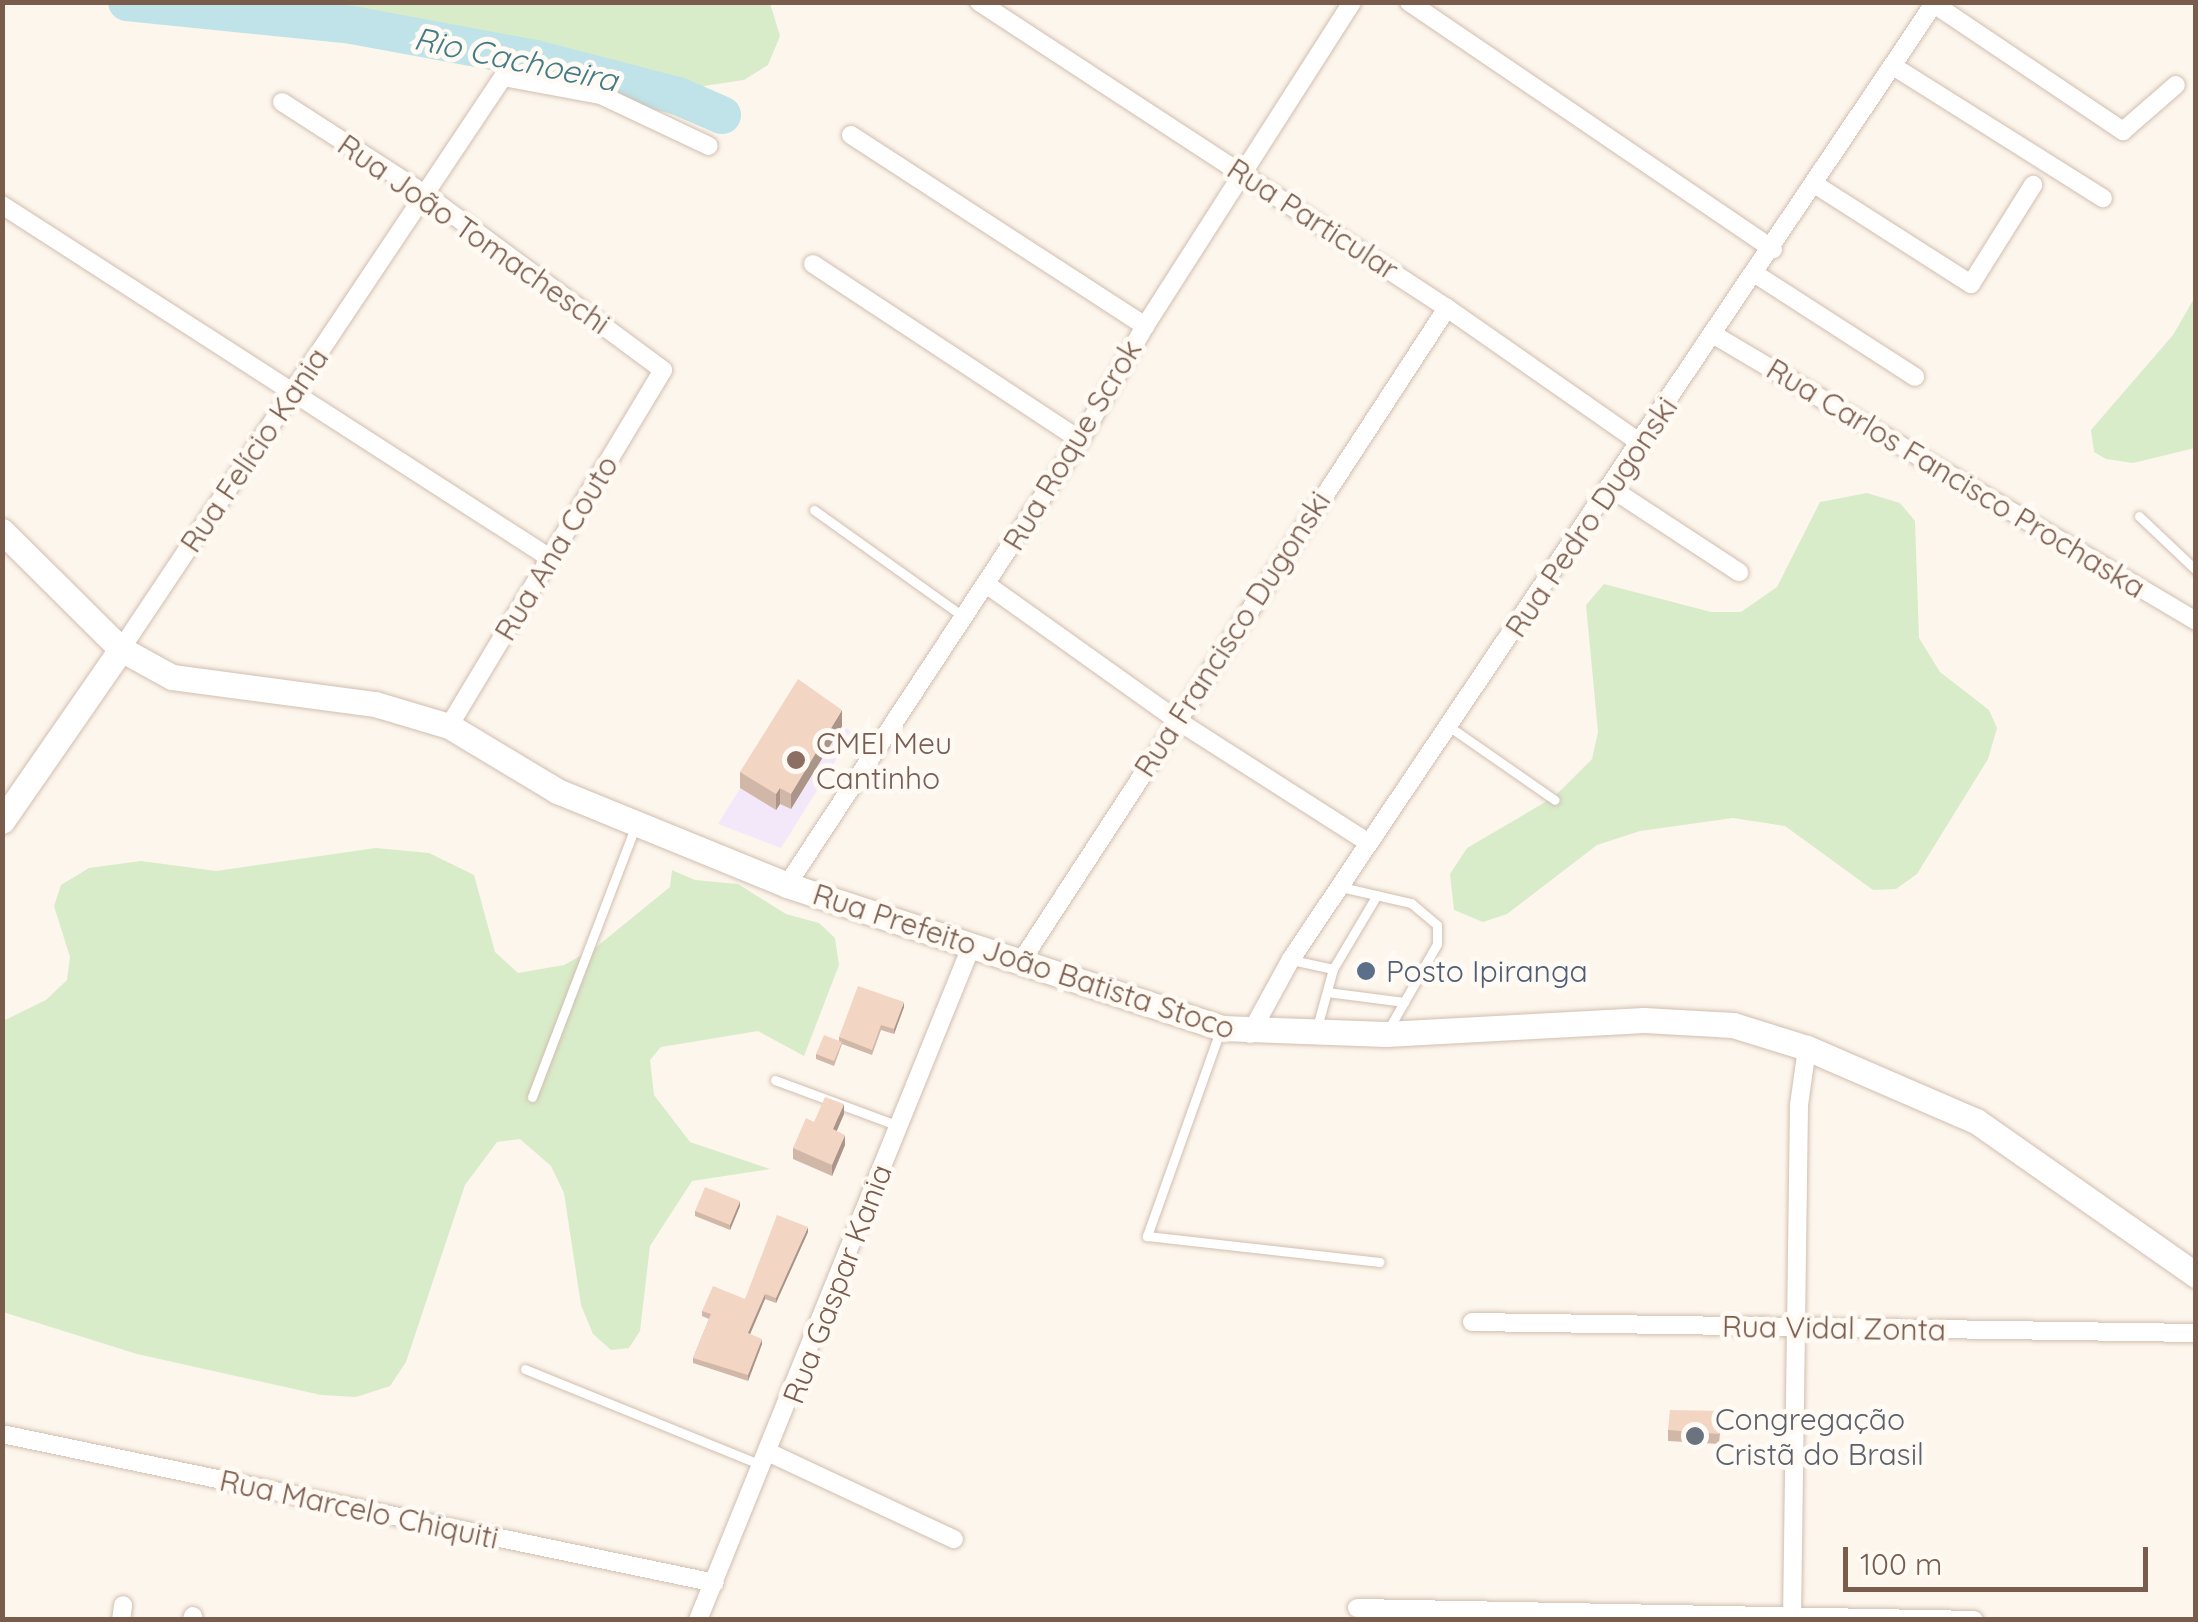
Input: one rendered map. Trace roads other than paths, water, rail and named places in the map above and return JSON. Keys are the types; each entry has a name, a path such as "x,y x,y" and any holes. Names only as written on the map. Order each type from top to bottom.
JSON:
{"main road":[{"name":"Rua Prefeito João Batista Stoco","path":"2,530 121,649 172,677 362,701 449,726 557,791 786,885 1221,1028 1250,1034 1386,1034 1644,1020 1733,1025 1806,1048 1976,1120 2196,1275"},
{"name":"Rua Felício Kania","path":"2,821 121,649"}],"street":[{"name":"Rua Particular","path":"978,2 1447,308 1642,444"},
{"name":"Rua Roque Scrok","path":"786,885 1080,440 1144,326 1352,2"},
{"path":"1409,2 1773,250"},
{"path":"1934,3 2123,131 2176,85"},
{"name":"Rua Pedro Dugonski","path":"1250,1034 1291,960 1757,275 1934,3"},
{"path":"1893,66 2102,198"},
{"name":"Rua Felício Kania","path":"121,649 503,77 602,95 709,146"},
{"name":"Rua João Tomacheschi","path":"282,102 426,194 663,370"},
{"path":"851,135 1144,326"},
{"path":"1816,185 1972,284 2033,185"},
{"path":"2,205 295,390 550,558"},
{"path":"813,264 1080,440"},
{"path":"1757,275 1915,378"},
{"name":"Rua Francisco Dugonski","path":"1020,962 1175,719 1447,308"},
{"name":"Rua Carlos Fancisco Prochaska","path":"1716,336 2196,621"},
{"name":"Rua Ana Couto","path":"449,726 663,370"},
{"path":"1612,488 1739,572"},
{"path":"986,584 1175,719 1370,843"},
{"name":"Rua Gaspar Kania","path":"698,1620 767,1459 971,947"},
{"path":"1792,1618 1798,1104 1806,1048"},
{"name":"Rua Vidal Zonta","path":"1472,1322 2196,1333"},
{"name":"Rua Marcelo Chiquiti","path":"2,1434 715,1583"},
{"path":"767,1459 954,1539"},
{"path":"1356,1608 1974,1620"}],"lane":[{"path":"814,510 964,618"},
{"path":"2139,516 2196,570"},
{"path":"1447,726 1555,800"},
{"path":"532,1097 636,824"},
{"path":"1342,887 1411,904 1438,925 1436,944 1386,1034"},
{"path":"1315,1034 1333,969 1377,896"},
{"path":"1291,960 1333,969"},
{"path":"1326,992 1404,1002"},
{"path":"1221,1028 1147,1236 1380,1262"},
{"path":"776,1080 898,1126"},
{"path":"525,1369 767,1459"}],"waterway":[{"name":"Rio Cachoeira","path":"127,2 352,25 535,59 678,96 722,115"}],"place":[{"name":"CMEI Meu Cantinho","path":"796,760"},
{"name":"Posto Ipiranga","path":"1366,971"},
{"name":"Congregação Cristã do Brasil","path":"1695,1436"}]}
